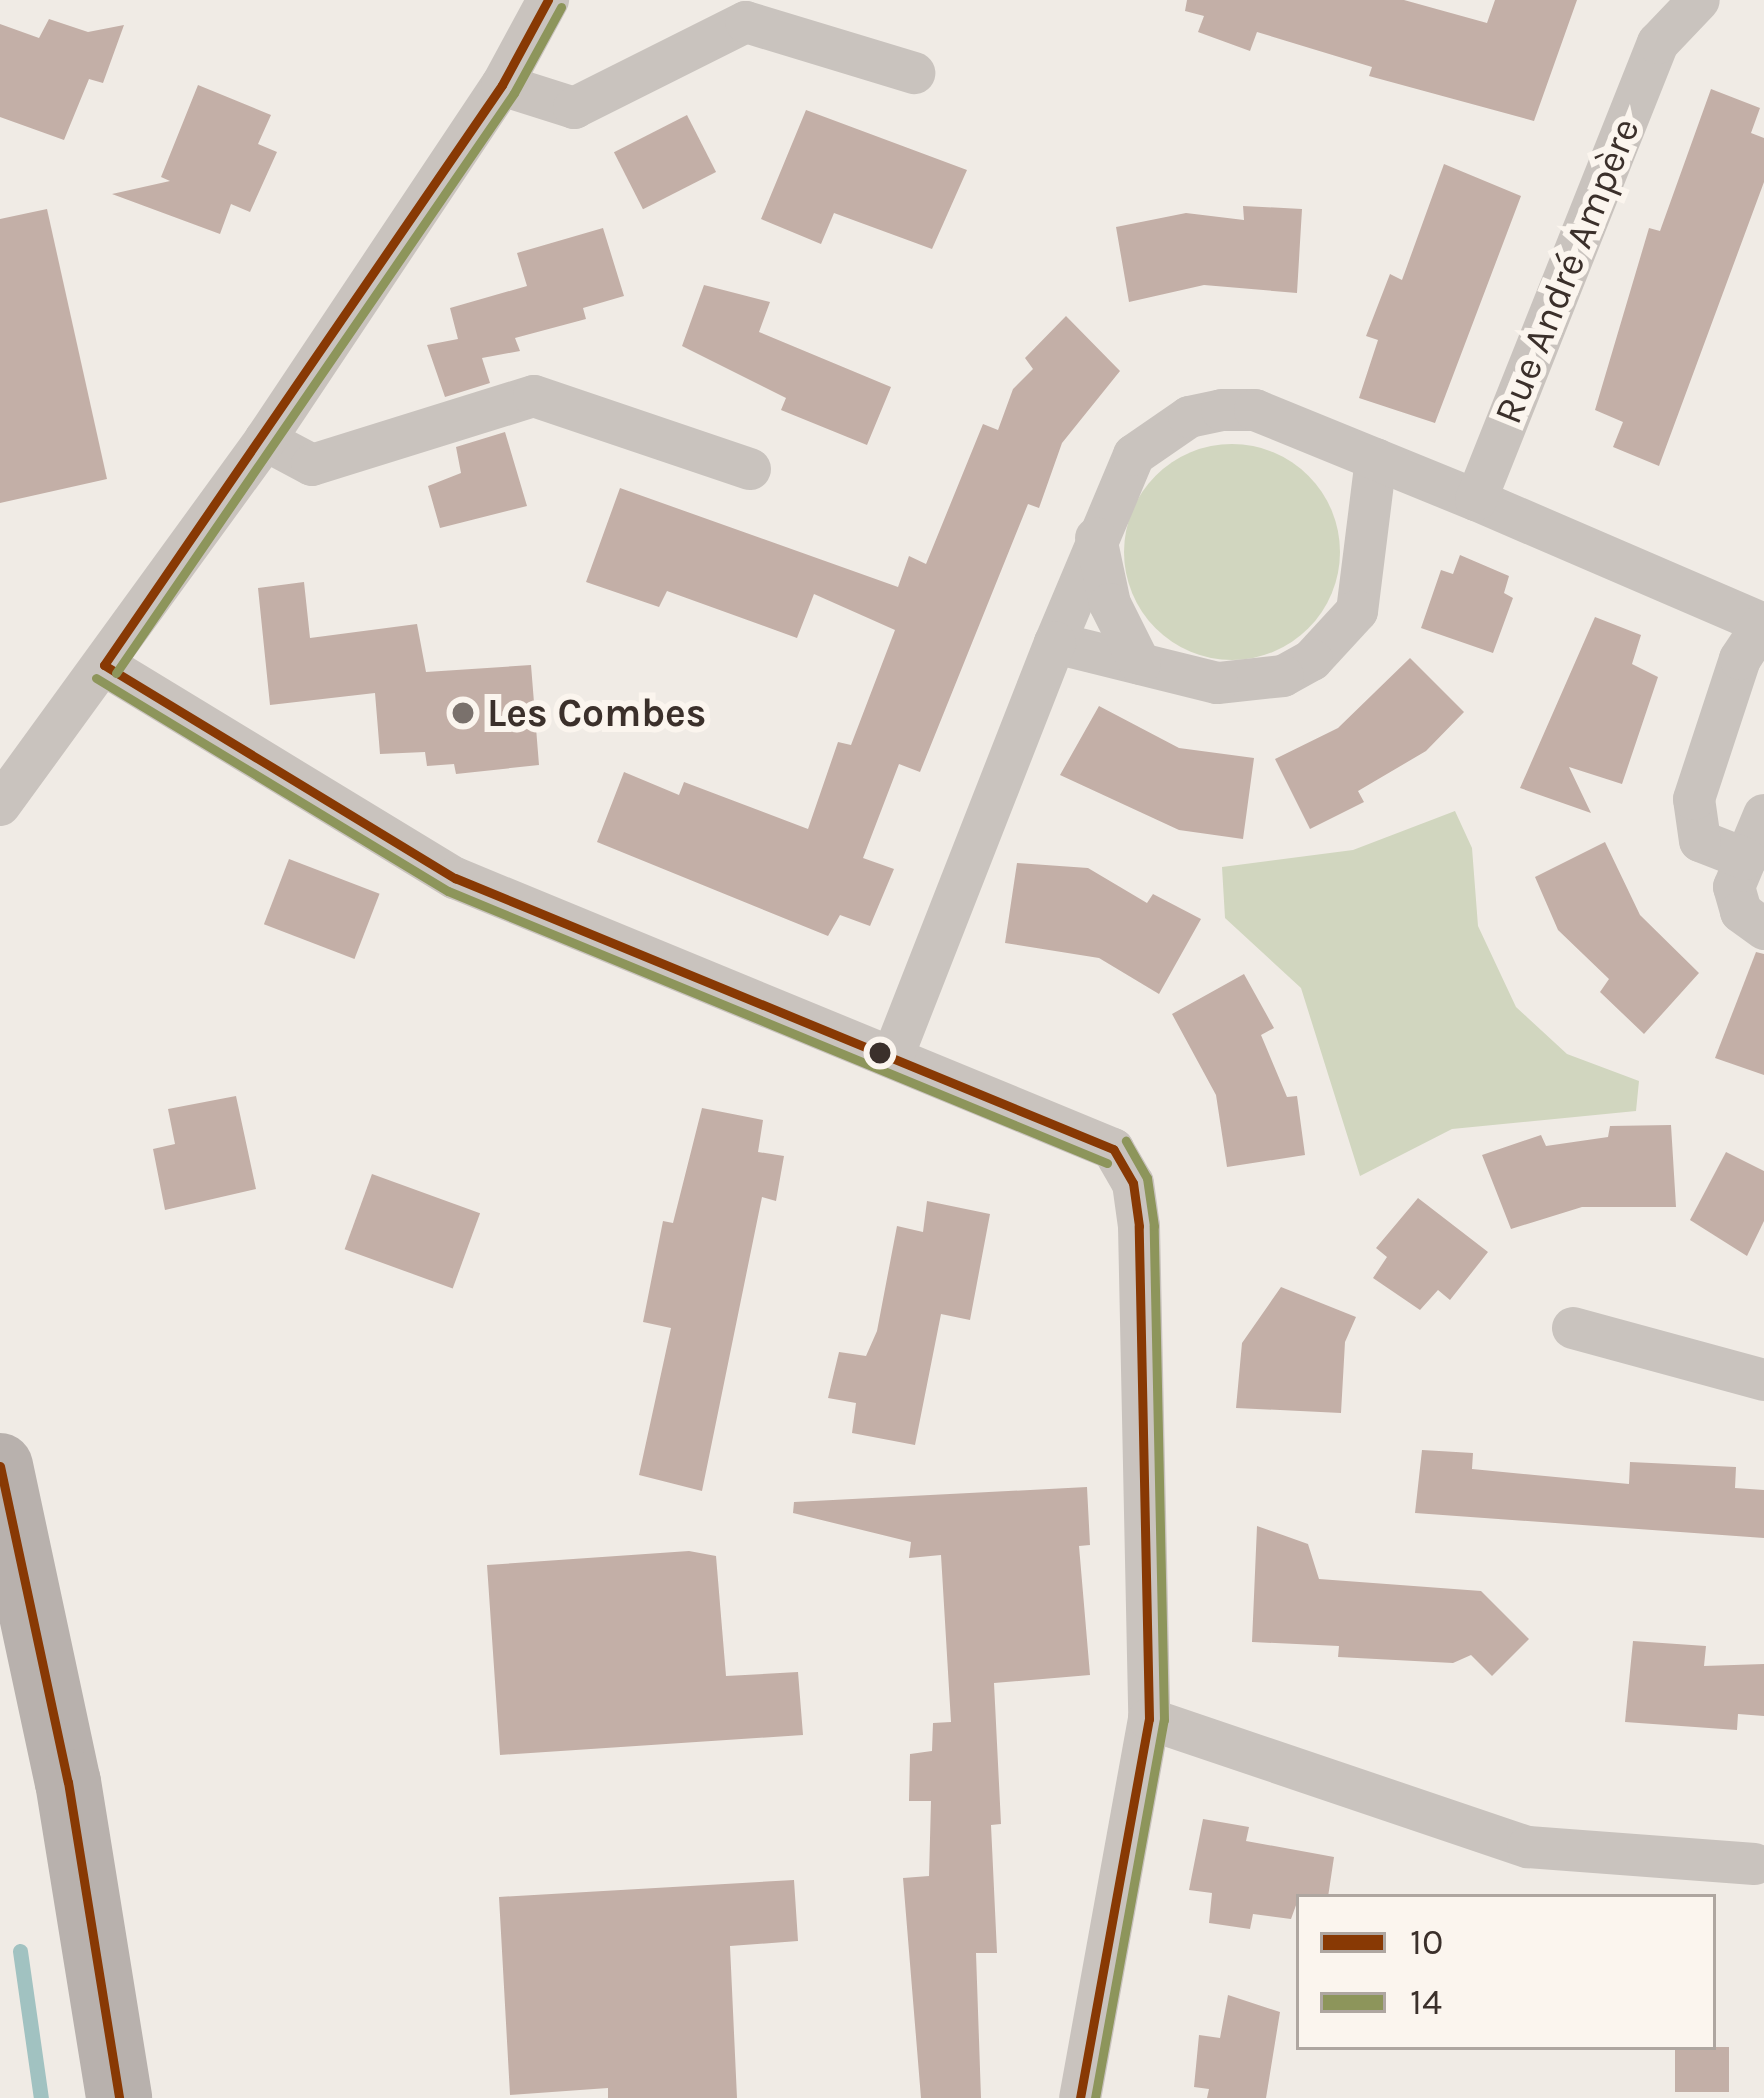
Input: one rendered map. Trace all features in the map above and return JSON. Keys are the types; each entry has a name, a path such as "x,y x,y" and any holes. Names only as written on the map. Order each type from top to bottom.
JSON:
{"main road":[{"path":"0,1466 68,1781 119,2098"}],"street":[{"path":"3,796 104,665 265,440 502,86 548,0"},
{"name":"Rue André Ampère","path":"1652,0 1658,43"},
{"name":"Rue André Ampère","path":"1476,500 1658,43 1699,0"},
{"path":"502,86 574,108 746,22 914,74"},
{"path":"265,440 312,465 534,396 750,470"},
{"path":"892,1056 1096,538 1134,455 1189,417 1255,410 1764,624 1740,658 1694,799 1700,841 1746,859"},
{"path":"1055,643 1250,683 1312,660 1357,610 1376,459"},
{"path":"1096,538 1110,604 1140,664"},
{"path":"104,665 455,878 685,980 892,1056 1113,1149 1133,1183 1139,1226 1149,1719 1080,2098"},
{"path":"1764,815 1734,887 1741,912 1764,929"},
{"path":"1573,1328 1764,1380"},
{"path":"1149,1719 1528,1847 1754,1864"}],"green space":[{"path":"1232,444 1273,452 1309,475 1332,511 1340,552 1332,593 1309,629 1273,652 1232,660 1191,652 1155,629 1132,593 1124,552 1132,511 1155,475 1191,452"},
{"path":"1455,811 1472,848 1478,926 1516,1007 1567,1054 1639,1081 1636,1111 1452,1129 1360,1176 1301,988 1225,918 1222,867 1353,850"}],"building":[{"path":"1187,0 1404,0 1487,23 1495,0 1577,0 1534,121 1369,76 1372,67 1257,32 1250,51 1198,32 1204,16 1185,11"},
{"path":"49,19 88,32 124,25 103,83 89,79 64,140 0,117 0,24 39,38"},
{"path":"198,85 271,115 258,144 277,152 250,212 231,204 220,234 112,194 170,181 161,177"},
{"path":"1711,89 1760,108 1751,133 1764,138 1764,182 1659,466 1613,447 1623,422 1595,410 1649,228 1660,231"},
{"path":"806,110 967,170 932,249 834,213 821,244 761,219"},
{"path":"687,115 716,172 643,209 614,152"},
{"path":"1444,164 1521,196 1435,423 1359,398 1378,340 1366,336 1390,274 1402,280"},
{"path":"1243,206 1302,209 1297,293 1204,285 1129,302 1116,227 1186,213 1244,220"},
{"path":"47,209 107,479 0,503 0,219"},
{"path":"603,228 624,296 583,308 586,319 515,338 520,351 482,358 490,383 445,397 427,345 458,339 450,308 527,286 517,253"},
{"path":"704,285 770,302 759,332 891,387 867,445 781,410 786,398 682,346"},
{"path":"1066,316 1120,371 1062,443 1039,508 1028,504 920,772 899,764 863,858 894,869 870,926 840,915 828,936 597,842 624,772 679,795 684,782 808,829 838,742 851,745 895,630 814,594 797,638 667,591 659,607 586,582 620,488 898,587 909,556 926,564 983,424 998,430 1013,389 1033,369 1025,358"},
{"path":"505,432 527,506 440,528 428,486 461,473 456,447"},
{"path":"1460,555 1509,576 1504,593 1513,598 1493,653 1421,628 1441,570 1453,574"},
{"path":"304,582 310,638 417,624 426,672 531,665 539,765 456,774 454,764 427,766 425,752 380,754 375,693 270,705 258,588"},
{"path":"1595,617 1641,635 1632,664 1658,677 1622,784 1569,767 1591,813 1520,788"},
{"path":"1410,658 1464,712 1426,751 1358,791 1364,802 1310,829 1275,759 1338,728"},
{"path":"1099,706 1179,748 1254,758 1243,839 1179,830 1060,775"},
{"path":"1605,842 1640,915 1699,973 1644,1034 1600,992 1609,979 1558,930 1535,877"},
{"path":"289,859 380,894 354,959 264,924"},
{"path":"1017,863 1088,868 1147,903 1153,894 1201,919 1159,994 1099,958 1005,943"},
{"path":"1756,952 1764,954 1764,1075 1715,1058"},
{"path":"1244,974 1274,1028 1261,1035 1287,1097 1297,1096 1305,1155 1227,1167 1216,1095 1172,1014"},
{"path":"236,1096 256,1189 165,1210 153,1149 175,1144 168,1109"},
{"path":"702,1108 763,1120 758,1152 784,1156 776,1201 762,1197 702,1491 639,1475 671,1328 643,1322 663,1221 673,1223"},
{"path":"1671,1125 1676,1207 1582,1207 1511,1229 1482,1155 1541,1135 1546,1146 1608,1137 1610,1126"},
{"path":"1726,1152 1764,1171 1764,1221 1747,1256 1690,1220"},
{"path":"372,1174 480,1213 453,1289 345,1249"},
{"path":"1418,1198 1488,1252 1450,1300 1438,1290 1420,1310 1373,1278 1387,1257 1376,1248"},
{"path":"927,1201 990,1214 970,1320 941,1314 915,1445 852,1433 856,1403 828,1398 839,1352 866,1356 877,1331 897,1226 923,1232"},
{"path":"1281,1287 1356,1317 1345,1342 1341,1413 1236,1408 1242,1343"},
{"path":"1422,1450 1473,1453 1472,1469 1629,1484 1630,1462 1736,1467 1735,1488 1764,1490 1764,1538 1415,1513"},
{"path":"1087,1487 1090,1545 1079,1546 1090,1675 994,1683 1001,1824 991,1825 997,1953 976,1953 981,2098 921,2098 903,1878 929,1876 931,1801 909,1801 910,1754 932,1751 933,1723 951,1722 941,1555 909,1558 911,1542 793,1513 794,1502"},
{"path":"1257,1526 1308,1544 1319,1579 1481,1591 1529,1639 1492,1676 1471,1655 1453,1663 1338,1657 1339,1646 1252,1642"},
{"path":"689,1551 716,1556 726,1676 798,1672 803,1735 500,1755 487,1565"},
{"path":"1633,1641 1706,1646 1704,1666 1764,1664 1764,1716 1738,1714 1737,1730 1625,1722"},
{"path":"1203,1819 1249,1827 1246,1841 1334,1857 1328,1894 1296,1894 1291,1919 1253,1914 1250,1929 1209,1923 1212,1893 1189,1890"},
{"path":"794,1880 798,1941 730,1946 737,2098 608,2098 608,2088 510,2095 499,1897"},
{"path":"1228,1995 1280,2012 1266,2098 1207,2098 1209,2089 1194,2087 1199,2035 1220,2038"},
{"path":"1729,2047 1729,2092 1675,2092 1675,2050"}],"waterway":[{"path":"20,1951 41,2098"}],"transit line":[{"name":"10","path":"104,665 502,85 548,0"},
{"name":"14","path":"116,673 514,93 561,7"},
{"name":"10","path":"104,665 455,878 1113,1149"},
{"name":"14","path":"96,678 448,891 1107,1163"},
{"name":"14","path":"1095,2098 1164,1720 1154,1226 1147,1178 1126,1141"},
{"name":"10","path":"1080,2098 1149,1719 1139,1226 1133,1183 1113,1149"},
{"name":"10","path":"0,1466 68,1782 119,2098"}],"place":[{"name":"Les Combes","path":"463,713"}]}
